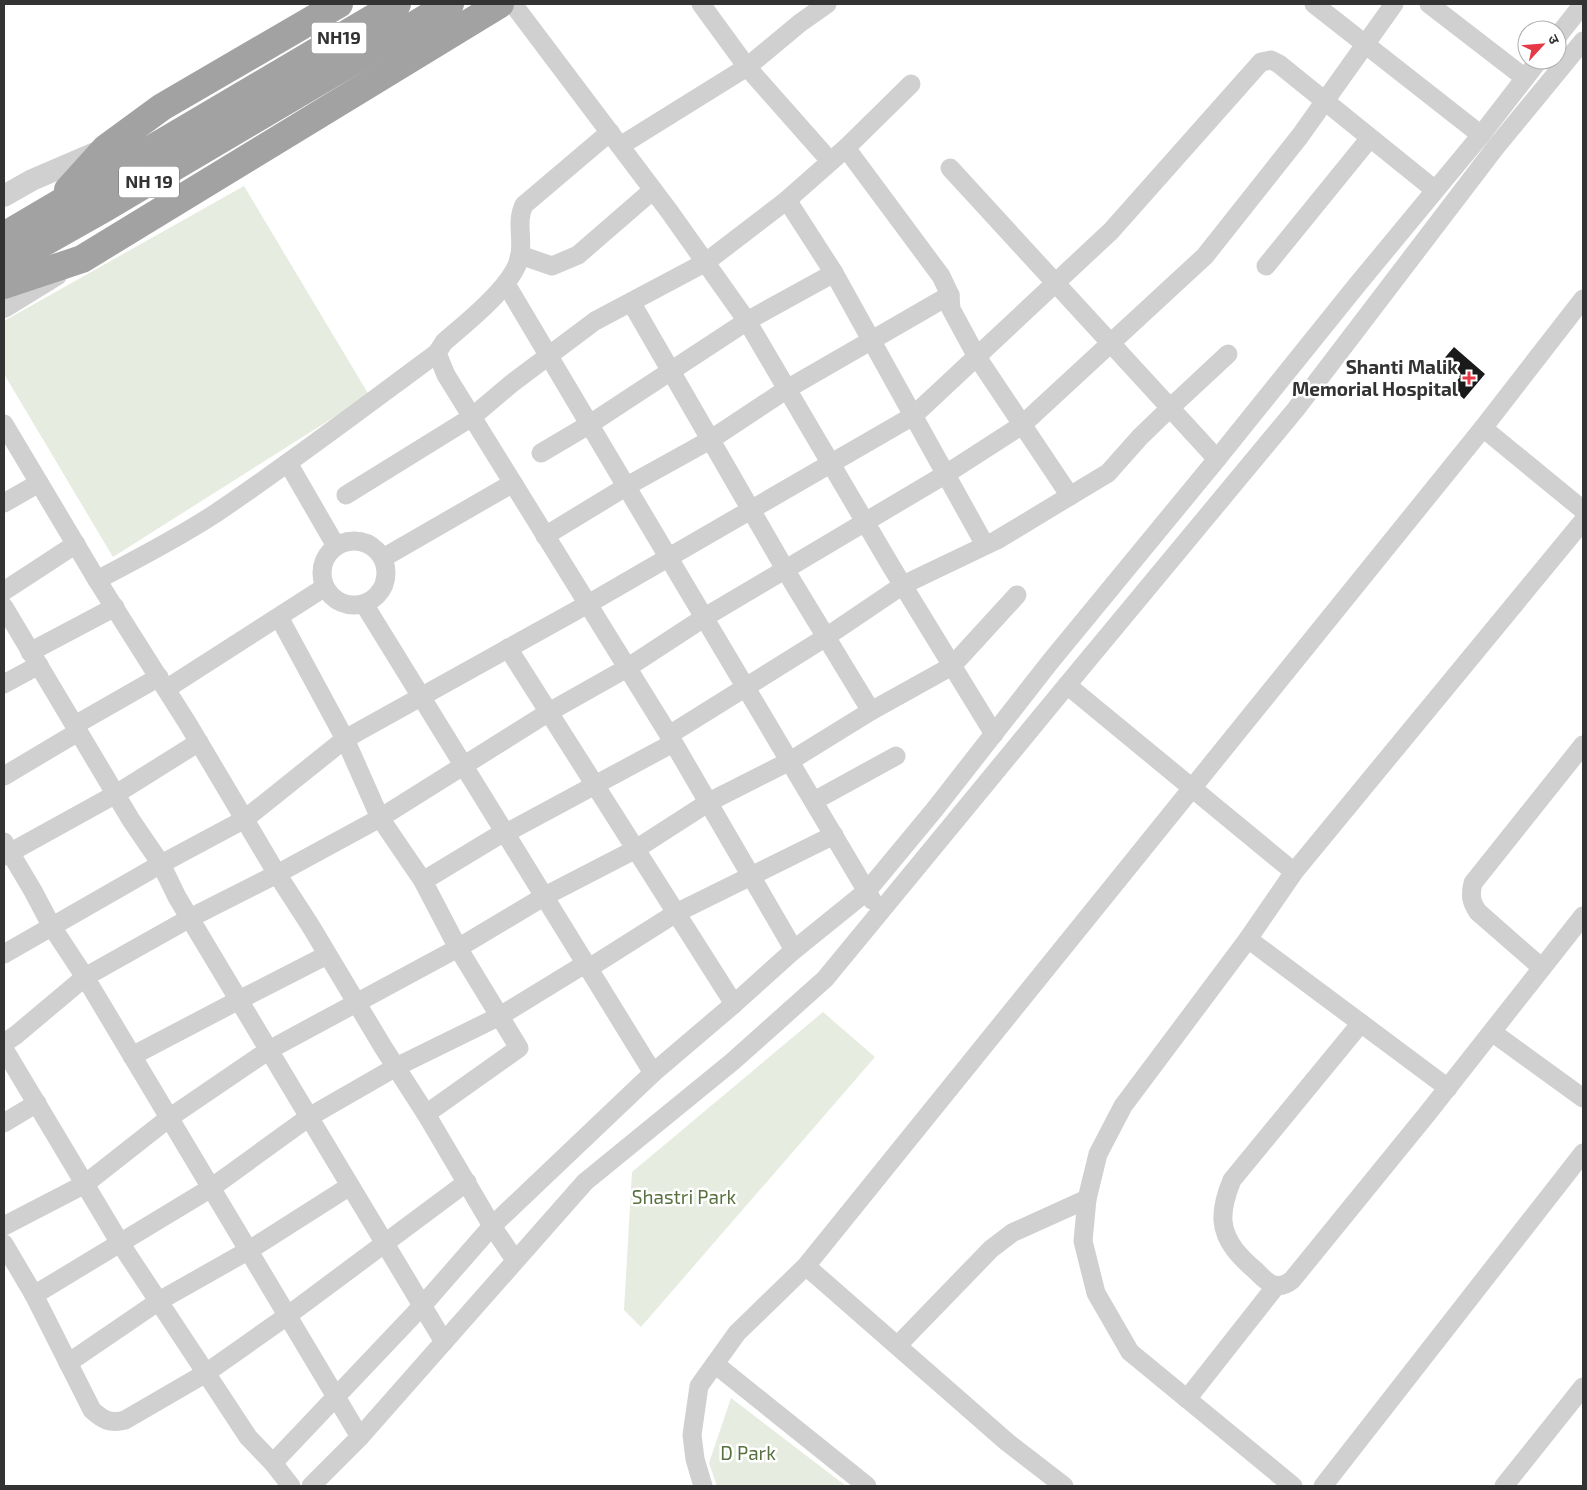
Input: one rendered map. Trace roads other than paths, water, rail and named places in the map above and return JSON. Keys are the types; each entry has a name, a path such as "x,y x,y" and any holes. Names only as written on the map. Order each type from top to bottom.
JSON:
{"highway":[{"path":"50,210 106,148 162,107 340,4"},
{"name":"NH19","path":"4,236 287,85 397,4"},
{"name":"NH 19","path":"4,264 103,209 287,85 450,4"},
{"path":"4,285 82,259 500,4"}],"street":[{"path":"513,4 653,190 747,321 903,585 994,734"},
{"path":"701,4 747,67 823,153"},
{"path":"97,580 215,514 288,463 437,353 444,342 506,284 517,267 520,257 520,212 524,205 615,139 747,67 800,23 827,4"},
{"path":"1314,4 1481,135"},
{"path":"4,1043 85,977 190,918 277,874 380,818 548,712 627,668 705,617 946,474 1022,425 1205,256 1326,102 1394,4"},
{"path":"1429,4 1525,78"},
{"path":"1567,24 1583,4"},
{"path":"311,1486 360,1437 585,1182 732,1062 825,979 1296,409 1495,148 1583,41"},
{"path":"4,954 161,864 245,819 345,739 588,604 913,416 1111,231 1261,62 1271,60 1279,64 1435,190"},
{"path":"273,1464 422,1306 492,1226 654,1072 794,950 867,891 936,809 1050,662 1481,135 1531,70"},
{"path":"346,495 472,418 511,384 595,321 706,262 787,200 846,148 911,84"},
{"path":"1266,266 1370,138"},
{"path":"4,196 32,180 106,148"},
{"path":"846,148 941,276 950,294 951,310 977,357 1070,496"},
{"path":"950,168 1217,459"},
{"path":"520,257 552,266 578,255 653,190"},
{"path":"787,200 834,273 985,545"},
{"path":"4,307 82,259"},
{"path":"541,453 590,424 747,321 834,273"},
{"path":"506,284 880,913"},
{"path":"545,536 627,486 710,440 788,389 950,294"},
{"path":"703,1486 695,1459 692,1435 699,1386 714,1364 737,1333 806,1266 1483,428 1583,298"},
{"path":"631,302 786,570 871,711"},
{"path":"437,353 446,375 671,739 794,950"},
{"path":"422,881 504,832 506,833 595,786 671,739 746,686 826,637 903,585 985,545 1108,473 1140,437 1228,354"},
{"path":"4,424 97,580 199,742 277,874 426,1114 492,1226 515,1260"},
{"path":"1483,428 1583,510"},
{"path":"288,463 336,546"},
{"path":"4,503 39,483"},
{"path":"383,558 513,483"},
{"path":"1293,1486 1130,1352 1096,1293 1083,1241 1087,1199 1098,1154 1123,1106 1248,939 1294,872 1583,521"},
{"path":"344,542 362,542 371,545 383,558 386,567 384,586 373,600 364,604 346,604 330,595 322,578 324,560 336,546 344,542"},
{"path":"4,591 76,544"},
{"path":"4,776 77,728 279,617 325,587"},
{"path":"4,1226 85,1184 169,1118 269,1050 458,948 545,896 636,850 709,802 790,761 871,711 952,666 1017,595"},
{"path":"364,604 654,1072"},
{"path":"4,607 131,820 161,864 238,1000 444,1342"},
{"path":"4,684 35,658 115,607"},
{"path":"279,617 345,739 380,818 422,881 458,948 519,1048 426,1114"},
{"path":"508,648 734,1004"},
{"path":"1067,685 1294,872"},
{"path":"199,742 116,794 6,850 33,890 52,927 85,977 360,1437"},
{"path":"1542,968 1478,912 1473,904 1471,891 1473,883 1583,745"},
{"path":"814,800 896,756"},
{"path":"34,1295 211,1188 309,1117 396,1068 500,1016 580,967 589,968 676,913 834,835"},
{"path":"1362,1023 1232,1180 1227,1193 1223,1220 1225,1232 1237,1254 1268,1282 1276,1286 1286,1284 1292,1280 1448,1088 1583,916"},
{"path":"1248,939 1448,1088"},
{"path":"132,1056 327,955"},
{"path":"1492,1032 1583,1098"},
{"path":"4,1049 120,1243 248,1437 291,1486"},
{"path":"4,1123 37,1103"},
{"path":"1323,1486 1583,1153"},
{"path":"4,1244 34,1295 92,1410 102,1419 110,1422 125,1420 206,1373 288,1316 467,1182"},
{"path":"68,1363 159,1301 248,1250 350,1186"},
{"path":"898,1346 991,1249 1012,1233 1087,1199"},
{"path":"806,1266 1051,1482"},
{"path":"1187,1399 1276,1286"},
{"path":"714,1364 867,1486"},
{"path":"1504,1486 1583,1387"}],"place":[{"name":"Shanti Malik Memorial Hospital","path":"1469,378"}],"park label":[{"name":"Shastri Park","path":"684,1197"},
{"name":"D Park","path":"748,1453"}]}
